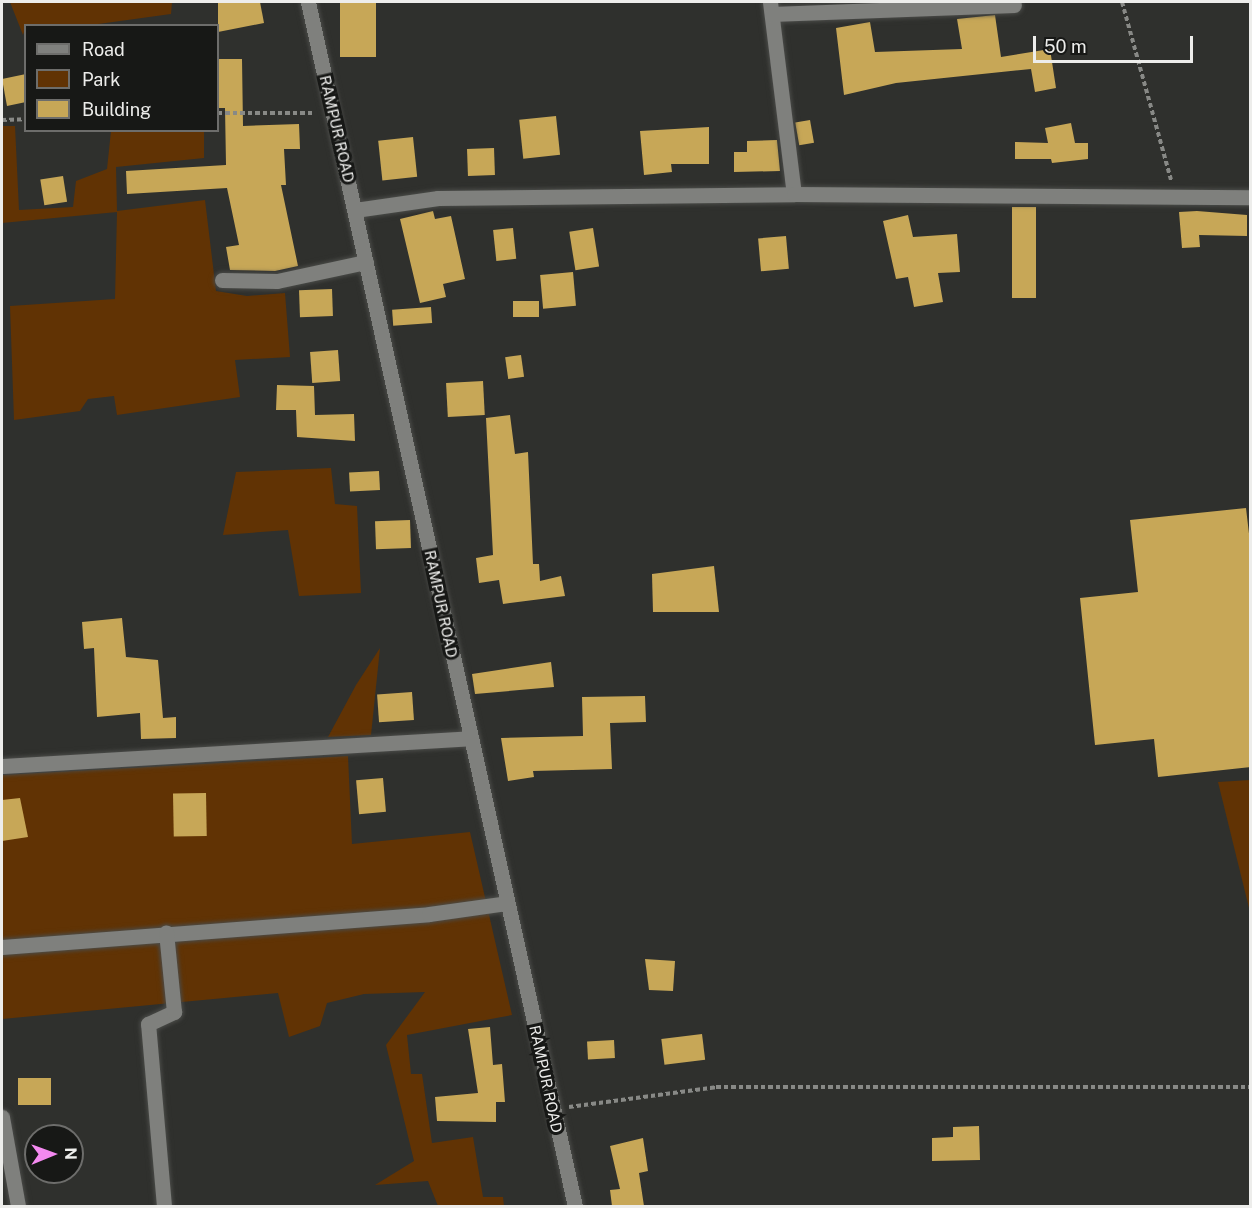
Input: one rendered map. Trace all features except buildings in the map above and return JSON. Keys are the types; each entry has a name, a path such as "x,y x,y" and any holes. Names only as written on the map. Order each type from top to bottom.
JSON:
{"street":[{"name":"RAMPUR ROAD","path":"308,2 575,1206"},
{"path":"794,194 771,8 1014,4"},
{"path":"355,210 438,198 794,194 1251,197"},
{"path":"222,280 277,281 366,262"},
{"path":"2,766 471,738"},
{"path":"2,947 166,932 417,915 507,903"},
{"path":"164,1206 148,1023 174,1012 166,932"},
{"path":"2,1117 18,1206"}],"path":[{"path":"1122,2 1175,196"},
{"path":"219,113 334,113"},
{"path":"2,120 24,119"},
{"path":"553,1109 716,1088 1251,1087"}],"green space":[{"path":"10,2 172,2 171,14 98,24 24,24 23,35"},
{"path":"2,126 15,126 19,210 73,207 76,181 107,169 111,132 204,132 204,158 116,167 117,211 205,200 216,291 247,296 285,293 290,357 235,360 240,397 117,415 114,396 88,399 80,411 14,420 10,306 115,299 117,212 2,223"},
{"path":"331,468 335,504 357,506 361,593 299,596 288,530 223,535 236,472"},
{"path":"380,648 371,735 328,737 356,685"},
{"path":"348,756 352,844 470,832 512,1015 407,1035 411,1074 422,1074 432,1143 473,1137 483,1197 503,1197 504,1206 438,1206 428,1181 375,1185 414,1161 386,1045 425,992 364,994 327,1003 320,1026 289,1037 278,993 2,1019 2,775"},
{"path":"1250,780 1250,912 1218,782"}]}
